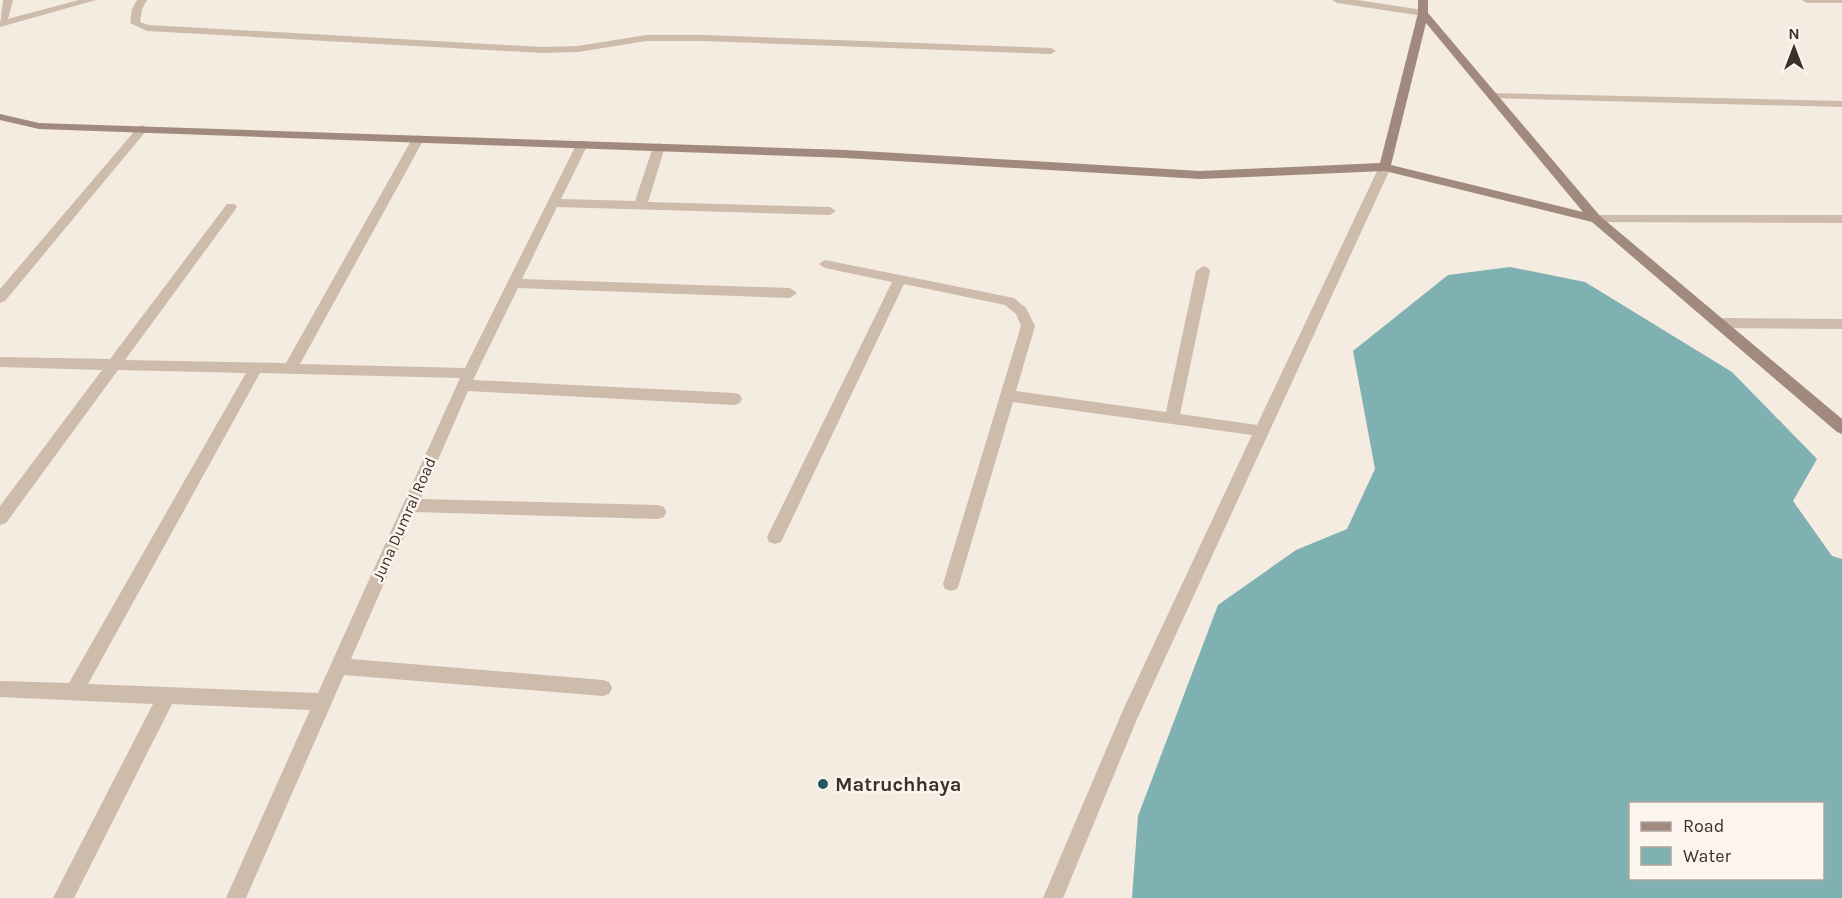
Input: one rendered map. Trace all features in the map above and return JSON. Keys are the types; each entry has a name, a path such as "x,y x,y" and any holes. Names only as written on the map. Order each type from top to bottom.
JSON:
{"main road":[{"path":"1384,167 1423,13 1423,0"},
{"path":"1423,13 1596,219 1841,427"},
{"path":"0,117 39,126 846,154 1200,175 1384,167 1596,219"}],"street":[{"path":"1,24 8,0"},
{"path":"1,24 91,0"},
{"path":"142,0 137,9 135,23 147,28 159,29 543,50 578,49 646,38 704,38 1051,51"},
{"path":"1337,0 1423,13"},
{"path":"1807,0 1842,0"},
{"path":"1493,96 1842,104"},
{"path":"0,298 142,129"},
{"path":"290,369 418,139"},
{"name":"Juna Dumral Road","path":"236,898 466,379 582,144"},
{"path":"640,206 659,147"},
{"path":"1053,898 1129,716 1384,167"},
{"path":"553,204 830,211"},
{"path":"0,518 111,365 231,207"},
{"path":"1596,219 1842,219"},
{"path":"825,264 1009,301 1021,310 1028,326 1009,396 951,584"},
{"path":"1172,418 1203,272"},
{"path":"775,537 900,278"},
{"path":"514,283 790,293"},
{"path":"1718,323 1842,324"},
{"path":"0,362 290,369 466,379 735,399"},
{"path":"74,692 256,368"},
{"path":"1009,396 1262,430"},
{"path":"410,505 658,512"},
{"path":"338,666 603,688"},
{"path":"0,689 322,702"},
{"path":"63,898 167,695"}],"water":[{"path":"1510,267 1585,282 1732,372 1817,459 1793,501 1832,556 1842,559 1842,898 1132,898 1138,816 1218,605 1296,550 1347,529 1375,469 1353,351 1448,275"}],"place":[{"name":"Matruchhaya","path":"823,784"}]}
